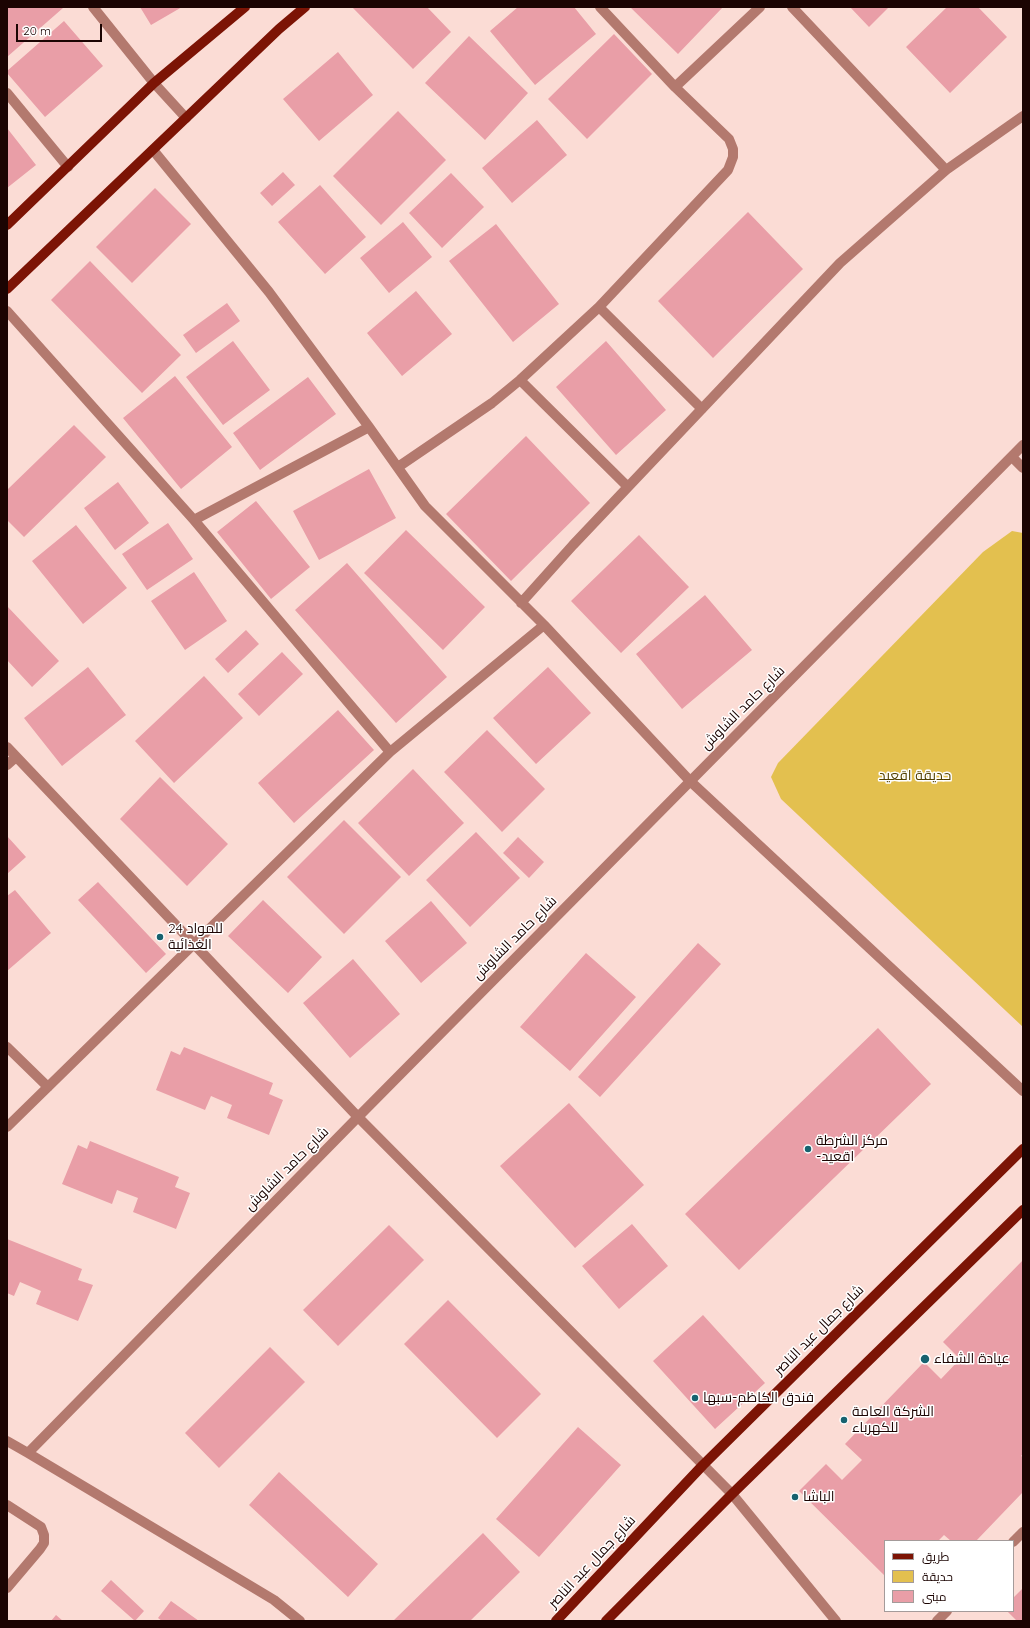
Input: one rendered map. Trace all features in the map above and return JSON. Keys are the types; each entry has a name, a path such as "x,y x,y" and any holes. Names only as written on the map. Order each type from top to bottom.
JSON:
{"main road":[{"path":"7,224 154,83 245,7"},
{"path":"7,289 279,29 305,7"},
{"name":"شارع جمال عبد الناصر","path":"556,1621 703,1465 1023,1149"},
{"path":"606,1621 732,1494 1023,1210"}],"street":[{"path":"93,7 154,83 186,118"},
{"path":"398,467 492,403 520,380 599,307 728,170 733,157 733,150 729,139 675,87 600,7"},
{"path":"675,87 760,7"},
{"path":"792,7 946,170"},
{"path":"7,93 68,167"},
{"path":"521,603 628,487 840,263 946,170 1023,116"},
{"path":"153,150 269,292 369,427 425,506 544,625 690,781 1023,1092"},
{"path":"599,307 702,409"},
{"path":"7,311 194,520 390,752"},
{"path":"520,380 628,487"},
{"path":"194,520 369,427"},
{"name":"شارع حامد الشاوش","path":"28,1452 1023,446"},
{"path":"1012,457 1023,468"},
{"path":"7,1127 390,752 544,625"},
{"path":"7,747 358,1117 732,1494 836,1621"},
{"path":"7,765 16,757"},
{"path":"7,1047 48,1086"},
{"path":"7,1441 28,1452 268,1596 300,1621"},
{"path":"7,1505 40,1527 44,1535 44,1543 7,1588"},
{"path":"1014,1541 1023,1532"},
{"path":"938,1621 946,1612"}],"green space":[{"name":"حديقة اقعيد","path":"1012,531 1023,533 1023,1027 781,799 771,777 778,763 983,552"}],"building":[{"path":"140,7 182,7 151,25"},
{"path":"352,7 427,7 451,32 413,69"},
{"path":"518,7 574,7 596,34 535,85 490,31"},
{"path":"630,7 723,7 678,54"},
{"path":"850,7 889,7 869,27"},
{"path":"947,7 978,7 1007,37 950,93 906,47"},
{"path":"7,8 63,8 7,57"},
{"path":"64,21 103,66 45,117 7,73 7,71"},
{"path":"614,34 652,74 587,139 548,99"},
{"path":"469,36 528,93 485,140 425,83"},
{"path":"338,52 373,95 319,141 283,99"},
{"path":"398,111 446,160 381,225 333,176"},
{"path":"537,120 567,155 512,203 482,168"},
{"path":"7,128 36,165 7,188"},
{"path":"283,172 295,185 272,206 260,193"},
{"path":"451,173 484,207 442,248 409,213"},
{"path":"320,185 366,237 325,274 278,222"},
{"path":"155,188 191,224 132,283 96,247"},
{"path":"748,212 803,269 713,358 658,301"},
{"path":"403,222 432,257 389,293 360,258"},
{"path":"496,224 559,304 513,342 449,261"},
{"path":"90,261 181,355 142,393 51,300"},
{"path":"416,291 452,334 402,376 367,333"},
{"path":"227,303 240,321 196,353 183,335"},
{"path":"233,341 270,390 223,425 186,377"},
{"path":"606,341 666,410 616,455 556,387"},
{"path":"175,376 232,447 181,489 123,418"},
{"path":"308,377 336,414 260,470 233,433"},
{"path":"74,425 106,457 24,537 7,520 7,490"},
{"path":"526,436 590,503 511,581 446,514"},
{"path":"369,469 396,518 319,560 293,511"},
{"path":"118,482 149,523 115,550 84,508"},
{"path":"256,501 310,567 271,599 217,532"},
{"path":"168,523 193,559 147,590 122,554"},
{"path":"76,525 127,588 83,624 32,561"},
{"path":"406,530 485,607 443,650 364,573"},
{"path":"639,535 689,587 621,653 571,601"},
{"path":"347,563 447,677 396,723 295,610"},
{"path":"194,572 227,621 185,650 151,601"},
{"path":"705,595 752,650 682,709 636,654"},
{"path":"7,606 59,661 32,687 7,660"},
{"path":"246,630 259,644 228,673 215,659"},
{"path":"282,652 303,674 259,716 238,694"},
{"path":"88,667 126,715 62,766 24,718"},
{"path":"548,667 591,713 536,764 493,718"},
{"path":"204,676 243,718 174,783 135,741"},
{"path":"338,710 374,750 294,823 258,783"},
{"path":"487,730 545,789 502,832 444,772"},
{"path":"413,769 464,823 409,876 358,823"},
{"path":"160,777 228,844 187,886 120,819"},
{"path":"344,820 401,877 344,934 287,877"},
{"path":"476,832 520,878 470,927 426,880"},
{"path":"7,836 26,857 7,874"},
{"path":"518,837 544,862 529,878 503,853"},
{"path":"98,882 166,954 146,973 78,900"},
{"path":"15,890 51,933 7,971 7,896"},
{"path":"263,900 322,957 288,993 228,936"},
{"path":"431,901 467,943 421,983 385,941"},
{"path":"698,943 721,964 600,1097 578,1077"},
{"path":"586,953 636,997 570,1071 520,1027"},
{"path":"353,959 400,1014 350,1058 303,1003"},
{"name":"مركز الشرطة -اقعيد","path":"878,1028 931,1084 739,1270 685,1214"},
{"path":"184,1047 273,1083 269,1094 283,1100 269,1135 227,1118 232,1105 211,1096 205,1110 156,1090 171,1051 180,1055"},
{"path":"569,1103 644,1185 575,1248 500,1166"},
{"path":"90,1141 179,1177 175,1187 190,1193 176,1229 133,1212 138,1198 117,1190 112,1204 62,1184 78,1145 87,1149"},
{"path":"632,1224 668,1266 619,1309 582,1266"},
{"path":"389,1225 424,1260 338,1346 303,1310"},
{"path":"7,1239 82,1269 78,1280 93,1285 78,1321 36,1304 41,1291 20,1282 14,1296 7,1293"},
{"path":"1023,1260 1023,1454 1021,1456 1023,1457 1023,1492 977,1540 950,1540 944,1535 939,1540 884,1540 884,1575 799,1491 826,1464 842,1480 862,1460 845,1444 924,1362 941,1379 960,1359 943,1342"},
{"path":"448,1300 541,1394 497,1438 404,1344"},
{"path":"703,1315 765,1383 715,1429 653,1361"},
{"path":"270,1347 305,1382 219,1468 185,1433"},
{"path":"578,1427 621,1465 539,1557 496,1519"},
{"path":"279,1472 378,1564 348,1597 249,1505"},
{"path":"483,1533 520,1572 470,1621 393,1621"},
{"path":"111,1580 144,1611 135,1621 101,1591"},
{"path":"1023,1588 1023,1621 1017,1621 1008,1612 1014,1612 1014,1597"},
{"path":"171,1601 199,1621 162,1621 158,1618"},
{"path":"56,1615 63,1621 51,1621"}],"place":[{"name":"24 للمواد الغذائية","path":"160,937"},
{"name":"مركز الشرطة -اقعيد","path":"808,1149"},
{"name":"عيادة الشفاء","path":"925,1359"},
{"name":"فندق الكاظم-سبها","path":"695,1398"},
{"name":"الشركة العامة للكهرباء","path":"844,1420"},
{"name":"الباشا","path":"795,1497"}]}
